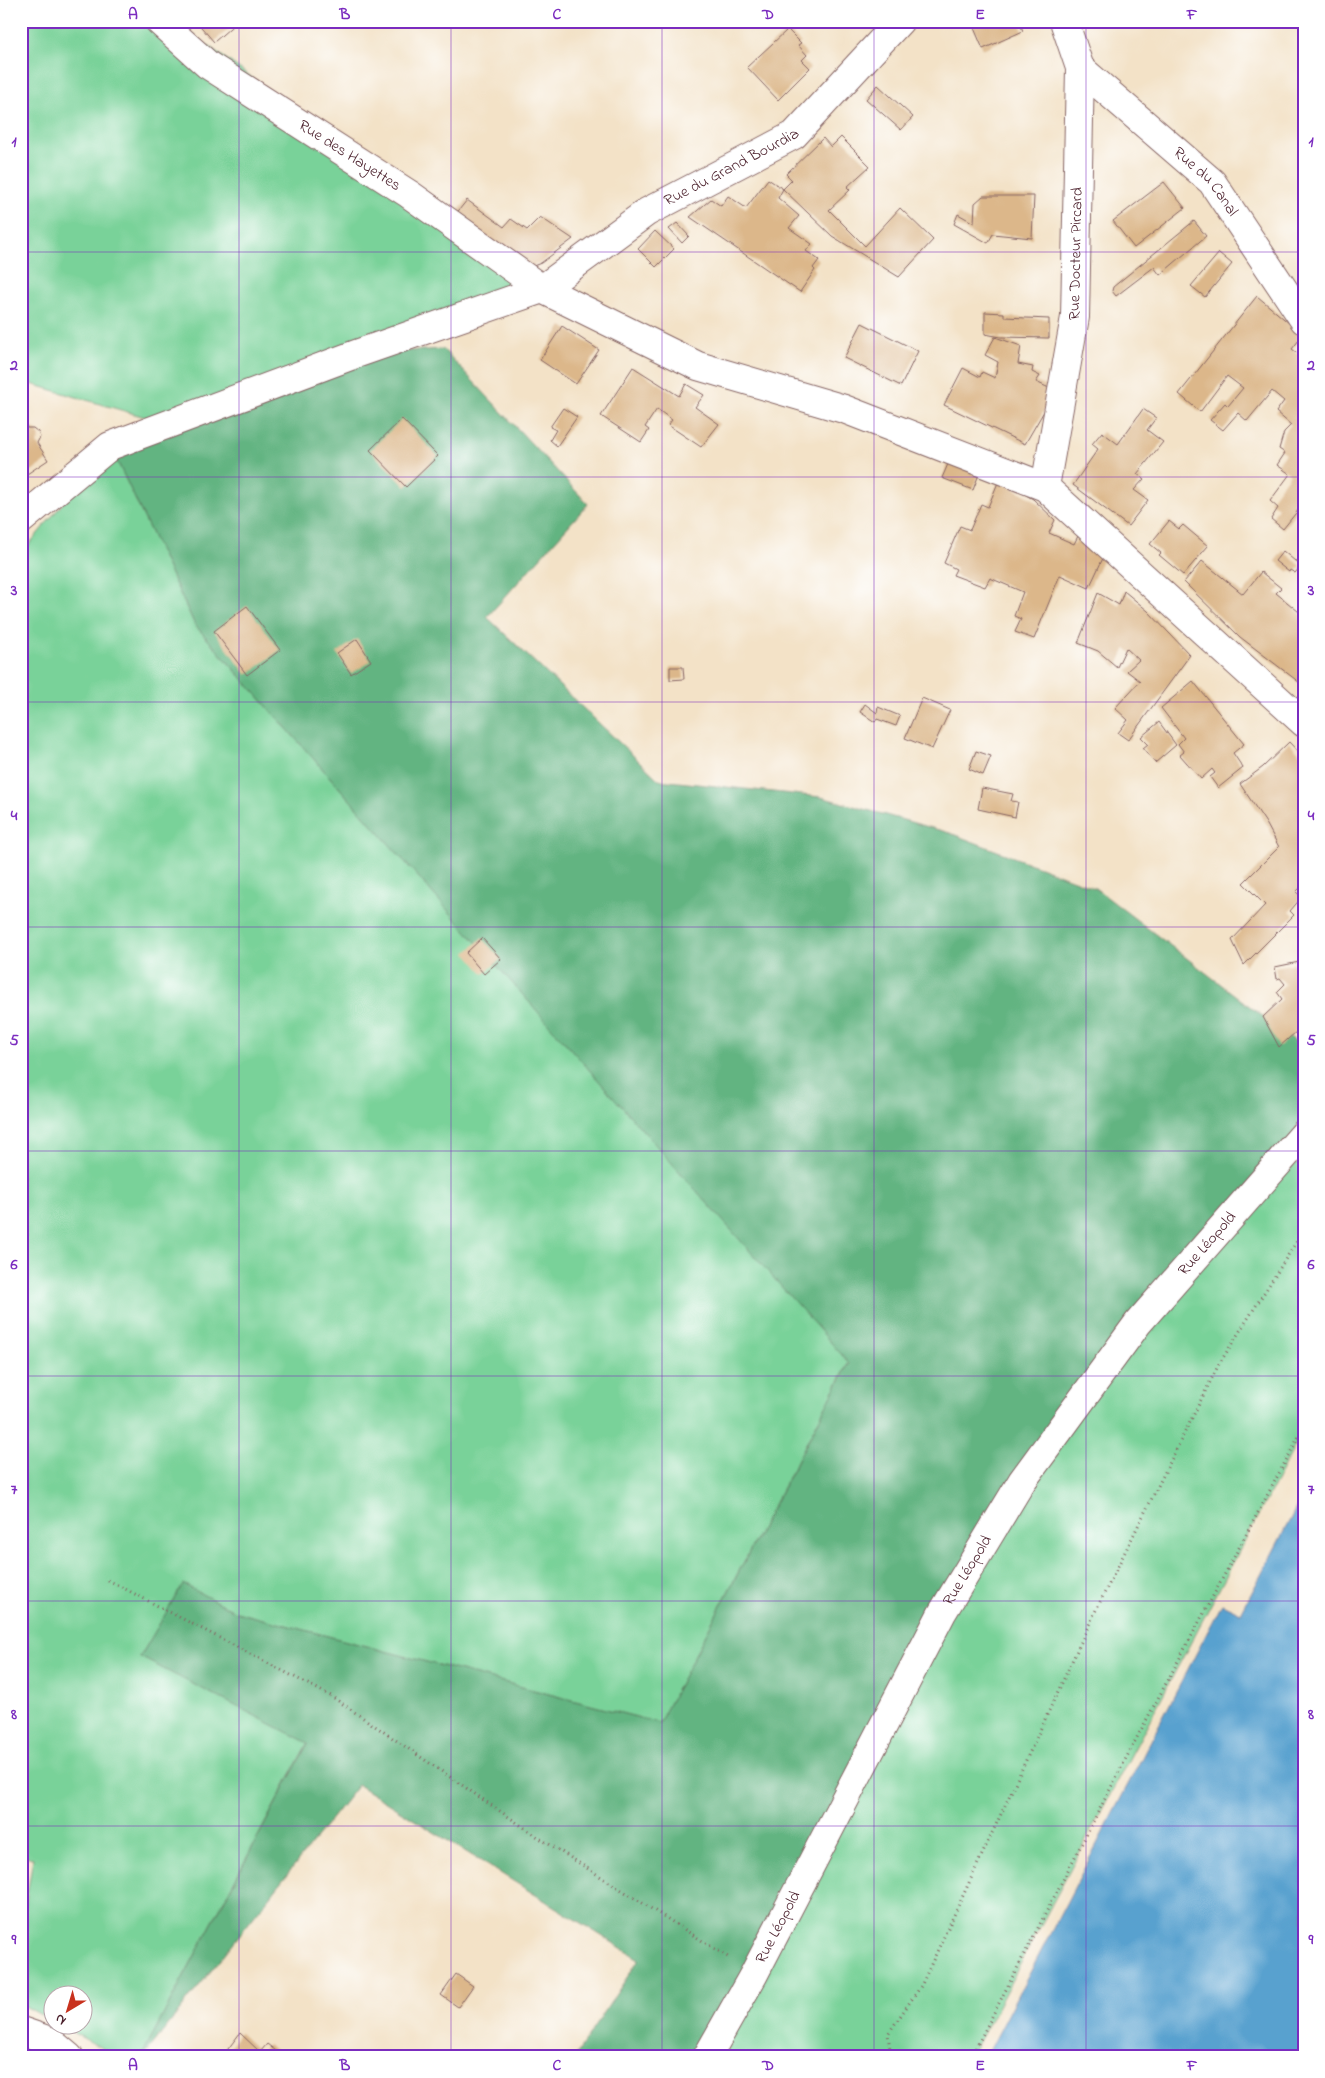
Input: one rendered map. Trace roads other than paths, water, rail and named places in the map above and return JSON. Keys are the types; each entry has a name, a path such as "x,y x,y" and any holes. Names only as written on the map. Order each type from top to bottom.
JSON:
{"street":[{"name":"Rue des Hayettes","path":"159,21 208,65 409,194 542,289 698,366 844,409 1045,487"},
{"name":"Rue du Grand Bourdia","path":"21,520 110,446 356,354 542,289 648,212 794,134 900,21"},
{"name":"Rue Docteur Pircard","path":"1045,487 1075,316 1080,68 1064,21"},
{"name":"Rue du Canal","path":"1080,68 1212,182 1304,320"},
{"path":"1045,487 1304,723"},
{"name":"Rue Léopold","path":"707,2057 754,1974 942,1613 1022,1481 1138,1323 1304,1134"},
{"path":"21,2031 50,2041 68,2057"}],"water":[{"path":"1304,1493 1304,2057 986,2057 1222,1604 1241,1613"}]}
